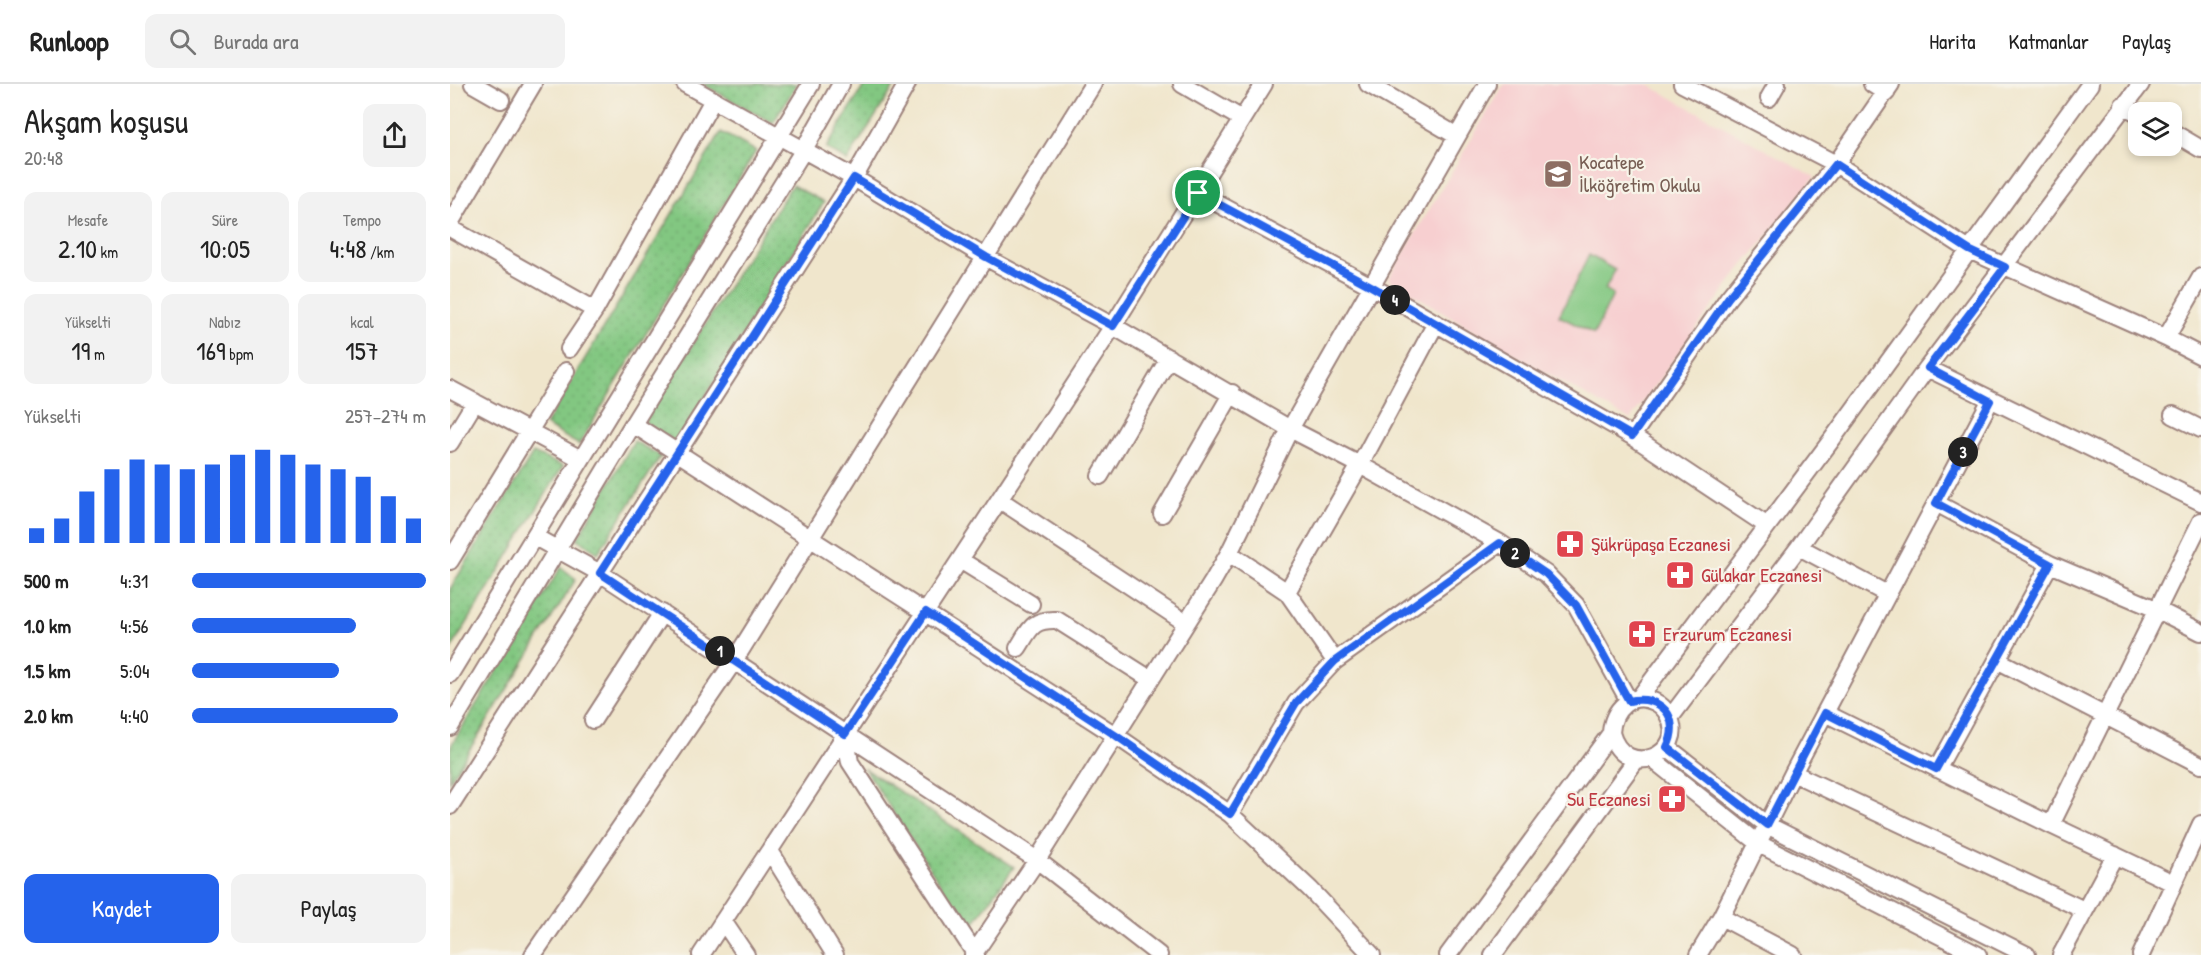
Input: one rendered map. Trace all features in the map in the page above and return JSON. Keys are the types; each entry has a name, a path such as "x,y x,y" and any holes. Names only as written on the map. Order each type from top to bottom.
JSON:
{"street":[{"path":"473,84 501,100"},
{"path":"450,223 534,84"},
{"path":"685,84 854,178 986,257 1232,393 1290,429 1500,543 1546,574 1576,605 1634,700"},
{"path":"450,674 812,84"},
{"path":"450,727 842,84"},
{"path":"450,806 854,178 907,84"},
{"path":"533,955 734,661 813,538 1093,84"},
{"path":"1182,84 1242,119"},
{"path":"701,955 1113,326 1264,84"},
{"path":"1368,84 1457,136"},
{"path":"845,734 850,762 974,954 1038,860 1229,553 1290,429 1487,84"},
{"path":"1682,84 1836,164 1969,250 2166,338 2201,356"},
{"path":"1978,955 1759,844 1644,759 1627,756 1619,750 1613,742 1611,733 1614,714 1634,700 1833,438 2090,84"},
{"path":"1670,718 1799,547 2123,105 2141,84"},
{"path":"1632,436 1728,298 1836,164 1883,87"},
{"path":"569,349 595,310 713,100"},
{"path":"2123,105 2128,108"},
{"path":"2182,138 2201,149"},
{"path":"1198,193 1371,286 1632,436 1766,525"},
{"path":"450,228 595,310"},
{"path":"2166,338 2201,278"},
{"path":"1287,592 1360,465 1436,323"},
{"path":"1100,476 1169,358"},
{"path":"1928,368 1990,401 2201,502"},
{"path":"450,561 566,371"},
{"path":"450,389 581,459"},
{"path":"1162,514 1232,393"},
{"path":"1698,955 1721,917 1793,773 1990,401"},
{"path":"450,443 475,402"},
{"path":"2174,415 2201,429"},
{"path":"633,424 1115,735 1230,814 1310,888 1372,955"},
{"path":"1000,500 1186,623"},
{"path":"1936,503 2050,564 2156,609 2201,632"},
{"path":"2050,825 2201,521"},
{"path":"535,537 600,573 1038,860 1159,955"},
{"path":"1230,814 1296,703 1335,661 1500,543"},
{"path":"1799,547 1887,594"},
{"path":"1229,553 1287,592 1335,661"},
{"path":"960,560 1031,604"},
{"path":"1936,769 2050,564"},
{"path":"593,720 662,613"},
{"path":"1018,648 1032,626 1042,619 1057,620 1150,679"},
{"path":"1997,660 2201,765"},
{"path":"1493,955 1644,759 1660,754 1667,747 1672,733 1670,718 1658,703 1634,700"},
{"path":"1825,713 2050,825 2173,883"},
{"path":"1448,955 1611,733"},
{"path":"1667,747 1767,825 2027,955"},
{"path":"1793,773 2084,910"},
{"path":"2141,955 2201,824"},
{"path":"770,851 836,955"},
{"path":"2061,955 2115,855"},
{"path":"1721,917 1793,955"},
{"path":"723,921 746,955"}],"shaded area":[{"path":"1504,84 1647,84 1815,177 1731,281 1630,420 1520,358 1388,279"}],"green space":[{"path":"702,84 797,84 773,123"},
{"path":"865,84 896,84 847,161 826,148"},
{"path":"721,132 756,151 579,445 545,425"},
{"path":"792,185 824,202 677,443 644,422"},
{"path":"1589,255 1615,270 1605,290 1613,295 1594,334 1559,316"},
{"path":"634,441 661,456 598,553 577,539"},
{"path":"533,453 563,466 450,651 450,589"},
{"path":"561,567 576,579 450,781 450,747"},
{"path":"864,768 1014,867 970,929"}],"place":[{"name":"Kocatepe İlköğretim Okulu","path":"1558,174"},
{"name":"Şükrüpaşa Eczanesi","path":"1570,544"},
{"name":"Gülakar Eczanesi","path":"1680,575"},
{"name":"Erzurum Eczanesi","path":"1642,634"},
{"name":"Su Eczanesi","path":"1672,799"}],"route":[{"path":"1836,164 1969,250 2005,267 1928,368 1990,401 1936,503 2050,564 1936,769 1825,713 1767,825 1667,747 1672,725 1665,710 1658,703 1649,699 1639,698 1629,701 1576,605 1546,574 1500,543 1335,661 1296,703 1230,814 1115,735 926,612 845,734 600,573 854,178 986,257 1113,326 1198,193 1371,286 1632,436 1728,298 1836,164"}]}
